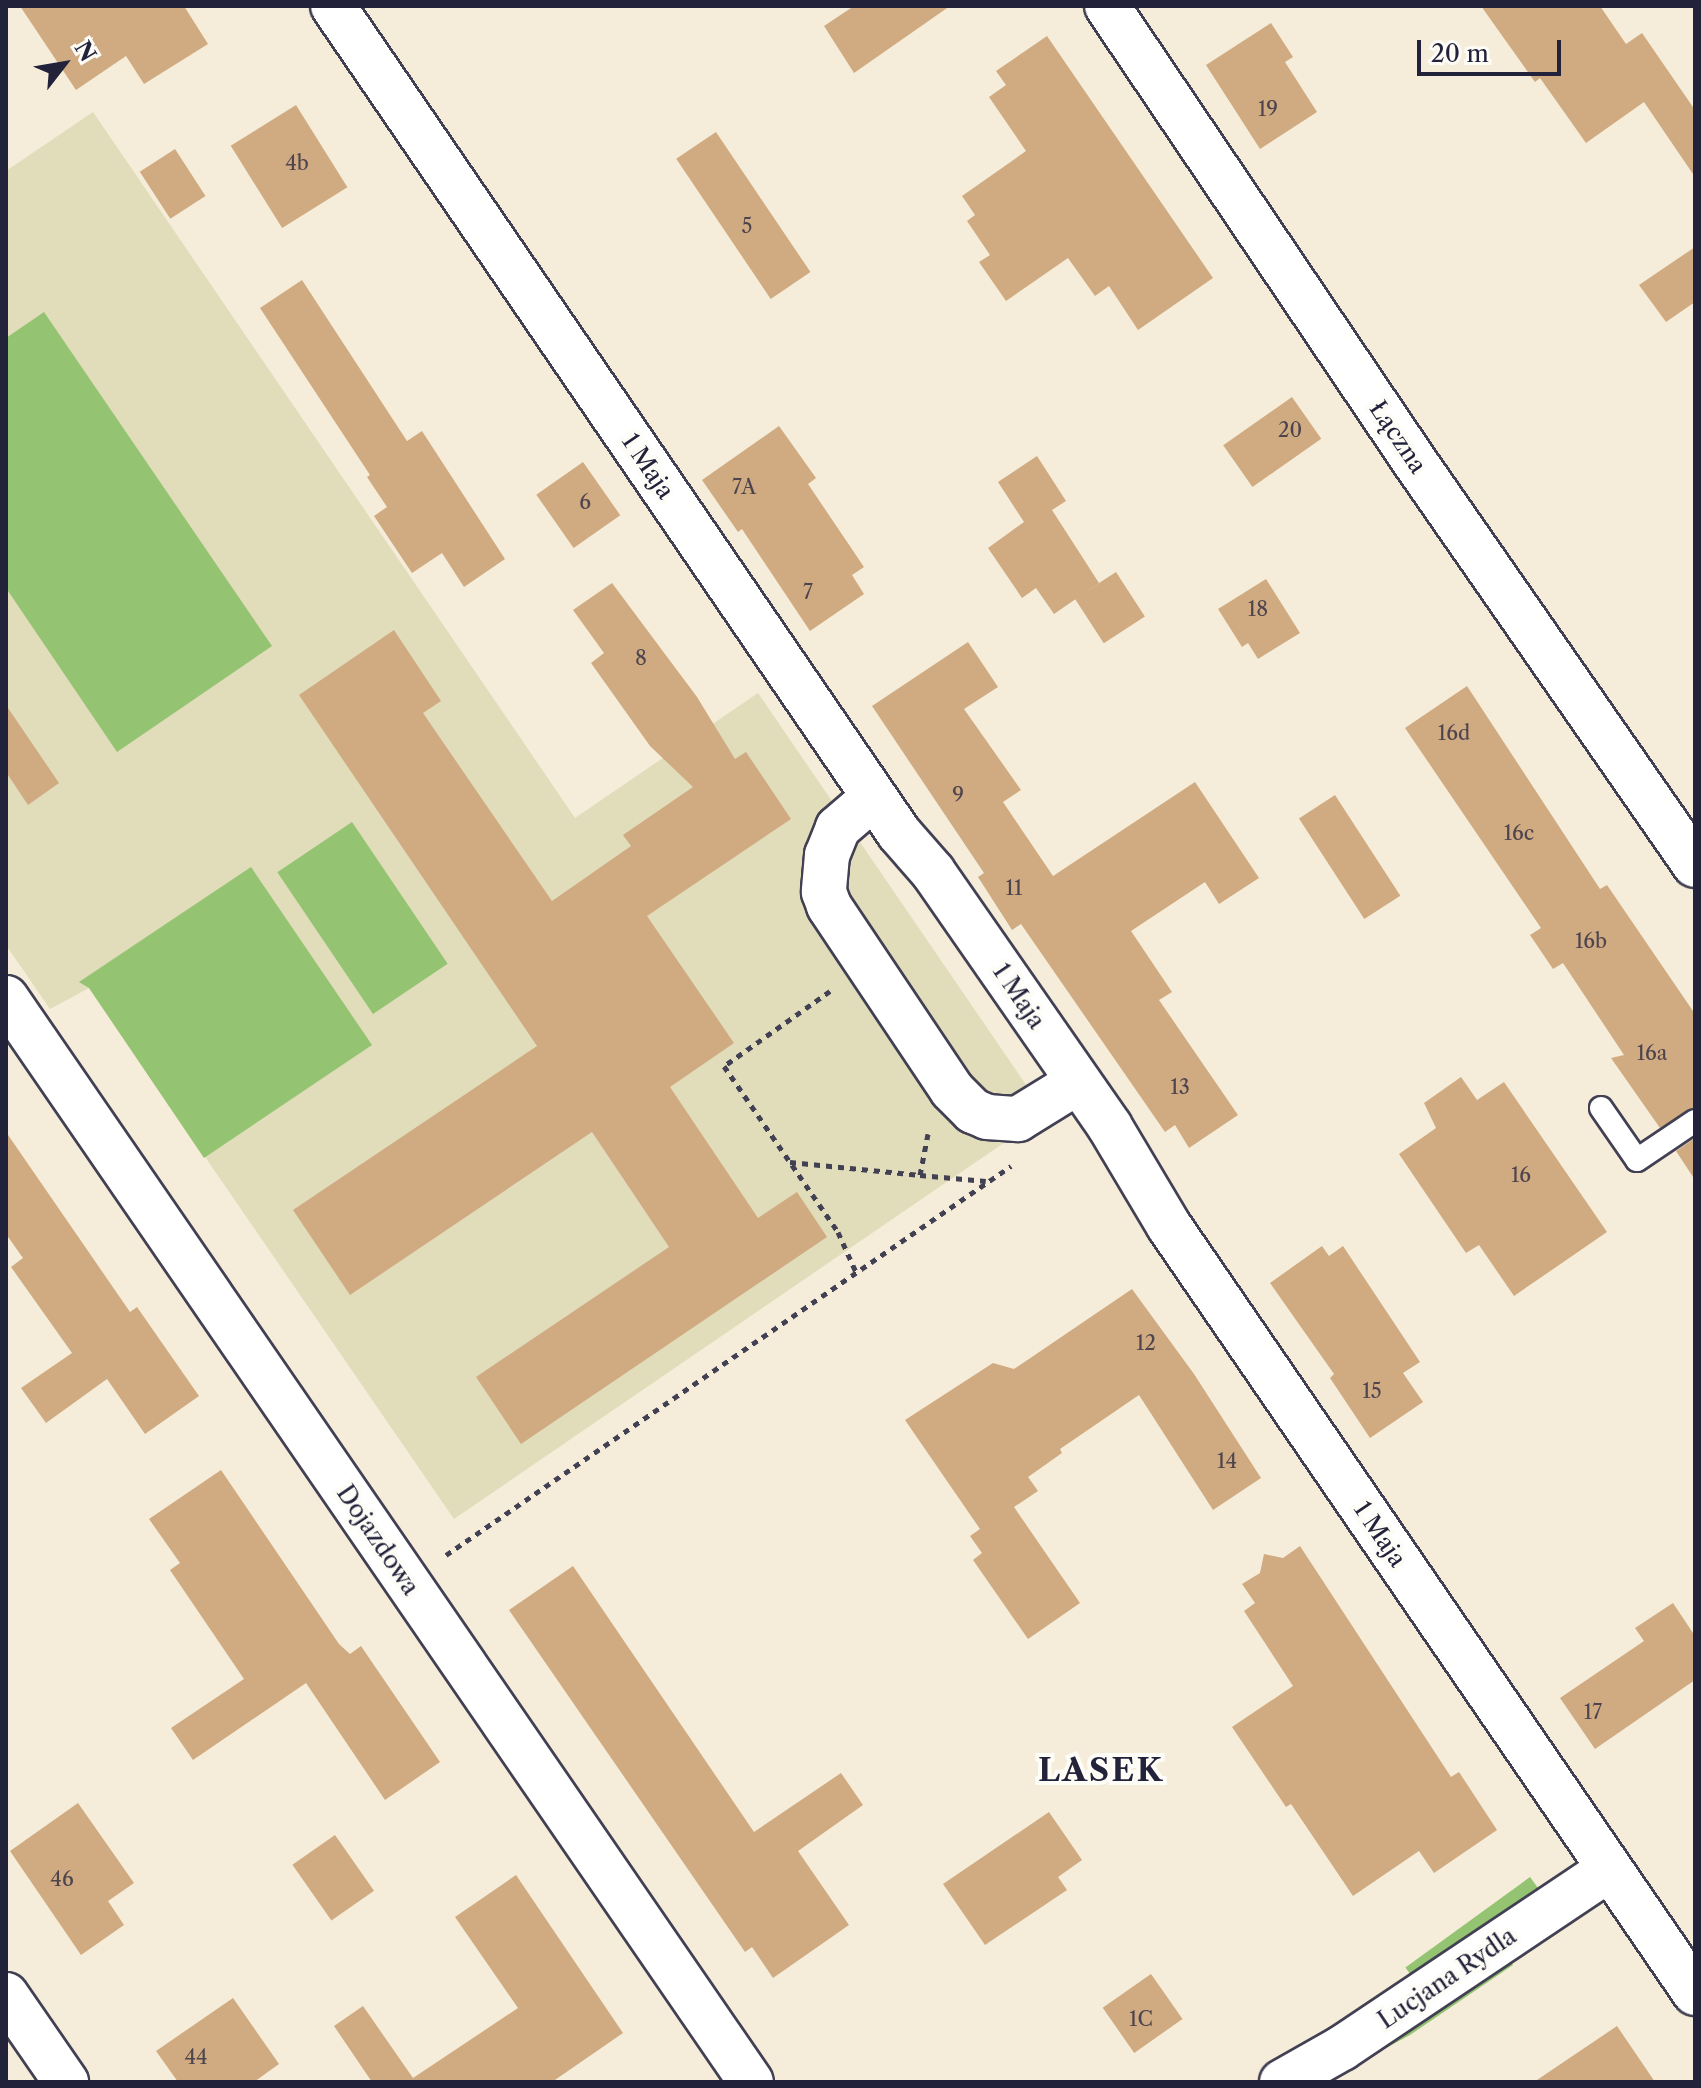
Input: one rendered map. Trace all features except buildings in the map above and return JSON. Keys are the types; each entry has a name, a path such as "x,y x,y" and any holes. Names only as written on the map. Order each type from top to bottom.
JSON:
{"street":[{"name":"1 Maja","path":"333,6 874,797 899,833 933,872 1078,1082 1130,1159 1169,1226 1695,1993"},
{"name":"Łączna","path":"1107,6 1417,465 1695,865"},
{"path":"874,797 838,828 824,873 829,906 952,1090 973,1111 995,1119 1018,1119 1078,1082"},
{"name":"Dojazdowa","path":"6,998 751,2082"},
{"name":"Lucjana Rydla","path":"1282,2082 1342,2048 1609,1869"},
{"path":"6,1995 20,2044 66,2082"}],"lane":[{"path":"1601,1108 1637,1160 1695,1121"}],"path":[{"path":"856,1272 838,1232 724,1066 868,964"},
{"path":"920,1175 930,1124"},
{"path":"790,1162 988,1182"},
{"path":"437,1561 1015,1164"}],"shaded area":[{"path":"93,112 575,818 758,693 1046,1114 454,1519 89,988 50,1009 6,945 6,171"}],"green space":[{"path":"44,312 272,646 117,752 6,588 6,338"},
{"path":"352,822 448,964 373,1014 277,872"},
{"path":"251,867 372,1045 204,1158 89,988 79,982"},
{"path":"1530,1877 1540,1891 1415,1981 1405,1968"},
{"path":"1509,1959 1513,1965 1410,2035 1349,2068"}],"district":[{"name":"LASEK","path":"1101,1770"}]}
